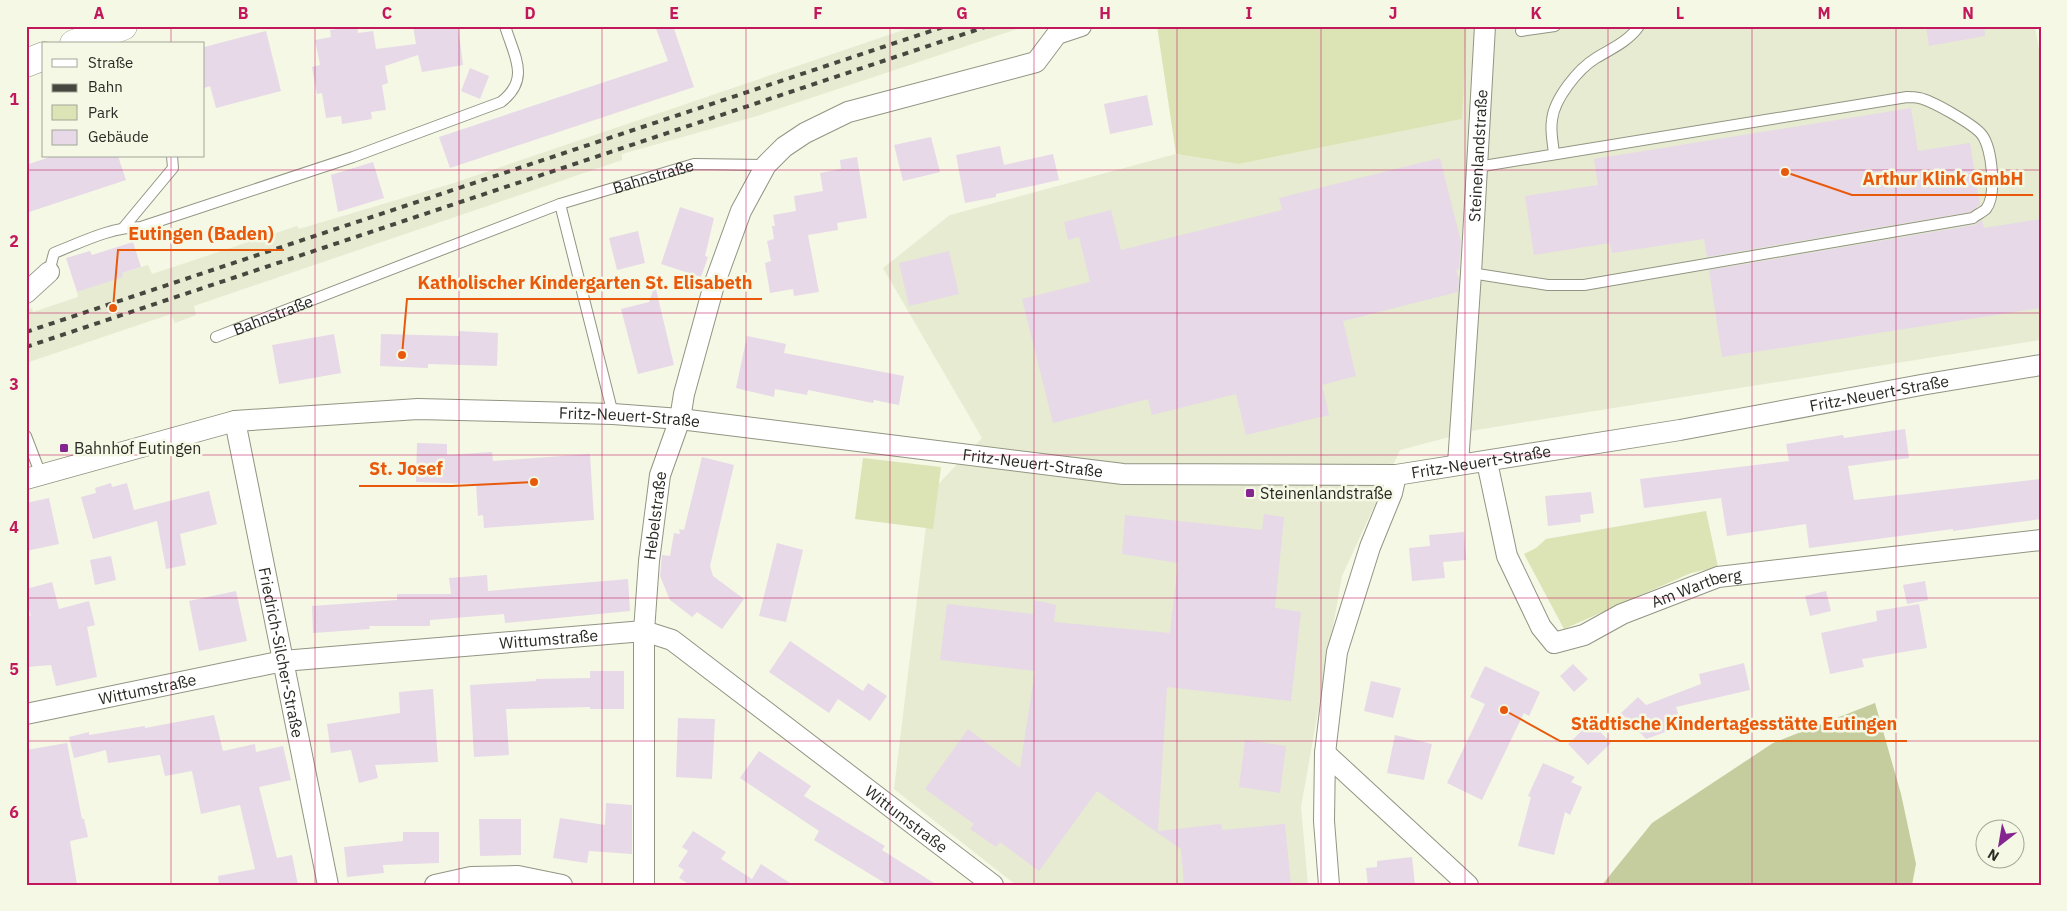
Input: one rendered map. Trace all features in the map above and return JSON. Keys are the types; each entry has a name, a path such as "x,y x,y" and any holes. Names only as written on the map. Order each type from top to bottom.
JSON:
{"street":[{"path":"79,42 123,26"},
{"path":"766,165 784,147 805,133 848,112 1036,62 1056,30 1081,26"},
{"name":"Steinenlandstraße","path":"1458,464 1485,26"},
{"path":"26,63 42,57"},
{"name":"Hebelstraße","path":"644,885 644,631 649,561 660,475 680,419 684,394 714,285 741,211 766,165"},
{"path":"26,293 49,272"},
{"name":"Fritz-Neuert-Straße","path":"33,477 235,421 418,409 613,414 680,419 1123,474 1396,475 1680,430 1920,385 2041,365"},
{"name":"Friedrich-Silcher-Straße","path":"235,421 328,885"},
{"name":"Am Wartberg","path":"1487,462 1507,556 1541,627 1554,643 1584,635 1622,614 1718,577 2041,540"},
{"path":"1329,885 1324,821 1325,753 1337,652 1370,547 1392,493 1396,475"},
{"name":"Wittumstraße","path":"26,714 283,661 644,631 672,640 993,885"},
{"path":"1325,753 1468,885"},
{"path":"435,885 471,877 518,876 562,885"}],"lane":[{"path":"49,272 54,253 124,227 141,227 354,157 501,102 511,94 517,84 519,73 505,26"},
{"path":"1521,31 1555,26"},
{"path":"1554,154 1552,120 1555,107 1562,94 1593,60 1626,40 1639,26"},
{"path":"1471,273 1548,286 1584,285 1973,218 1986,209 1991,196 1992,178 1986,144 1981,134 1972,126 1918,97 1907,97 1477,167"},
{"path":"124,227 173,168 172,158"},
{"name":"Bahnstraße","path":"216,337 560,204 694,164 766,165"},
{"path":"560,204 613,414"},
{"path":"26,436 33,477"}],"shaded area":[{"path":"915,26 1026,26 757,116 622,154 622,160 194,306 196,315 175,323 171,314 26,363 26,310 32,308 33,312 78,297 77,292 100,284 99,280 148,265 152,274 297,226 299,229 454,183"},
{"path":"1467,26 2035,26 2041,63 2041,340 1476,430 1400,450 1342,576 1301,807 1308,885 1016,885 894,789 930,493 982,438 883,268 950,215 1176,154 1239,164 1461,119"}],"green space":[{"path":"1157,26 1467,26 1462,119 1239,164 1176,154"},
{"path":"863,458 941,467 933,529 855,519"},
{"path":"1706,511 1718,567 1691,573 1564,629 1524,554 1536,548 1546,539"},
{"path":"1875,703 1901,794 1916,864 1912,885 1602,885 1652,823 1773,743"}],"building":[{"path":"357,26 358,33 373,31 376,49 416,44 413,26 458,26 463,65 422,72 418,55 385,66 388,83 382,85 386,110 371,112 372,119 342,124 341,116 326,118 322,93 317,94 312,67 320,65 315,40 331,37 330,30"},
{"path":"655,26 673,26 694,87 450,168 439,137 668,61"},
{"path":"1926,26 1984,26 1985,36 1929,46"},
{"path":"266,31 281,91 216,108 210,86 205,88 205,47"},
{"path":"470,68 489,76 480,99 461,91"},
{"path":"1147,95 1153,125 1110,134 1104,104"},
{"path":"1911,108 1918,151 1970,143 1980,205 1970,212 1707,257 1704,239 1612,253 1610,243 1534,255 1525,196 1598,185 1594,159"},
{"path":"931,137 940,172 903,181 894,145"},
{"path":"1000,146 1004,165 1053,154 1059,180 996,194 996,197 965,203 956,155"},
{"path":"857,157 867,218 837,223 838,230 808,235 819,292 794,296 793,289 770,293 765,263 771,261 767,241 774,239 772,226 775,226 773,215 796,211 794,196 823,191 820,173 841,169 840,160"},
{"path":"47,158 119,158 126,180 26,213 26,165"},
{"path":"1440,158 1461,242 1459,269 1456,270 1459,280 1458,292 1343,321 1356,376 1322,385 1329,415 1246,435 1236,394 1152,415 1148,399 1053,423 1022,299 1090,282 1079,237 1068,240 1064,222 1111,210 1121,250 1282,210 1279,198"},
{"path":"373,162 384,198 338,212 331,175"},
{"path":"680,207 714,218 705,256 708,257 701,277 661,264"},
{"path":"2041,219 2041,308 1722,357 1709,270 1974,225 1982,220 1984,228"},
{"path":"638,231 645,263 617,270 609,238"},
{"path":"133,242 141,267 122,273 123,277 77,292 66,258 90,251 92,255"},
{"path":"949,251 959,294 909,306 899,263"},
{"path":"655,285 674,365 638,374 621,309 649,302"},
{"path":"459,331 498,333 497,366 428,364 428,368 380,366 381,334 459,336"},
{"path":"334,334 341,373 279,384 272,345"},
{"path":"747,336 786,344 784,353 904,376 899,405 874,400 873,403 808,390 807,395 775,389 774,397 736,388"},
{"path":"1905,429 1909,458 1848,466 1854,500 2041,479 2041,519 1809,548 1806,524 1727,536 1721,498 1644,508 1640,479 1789,461 1786,444 1843,435 1844,438"},
{"path":"417,443 447,444 447,455 492,452 493,461 590,454 594,520 484,528 483,515 478,516 476,484 416,482"},
{"path":"702,457 734,465 710,566 713,576 744,599 722,629 697,612 692,617 670,600 660,576 662,555 670,556 674,533 680,534 679,529 684,530"},
{"path":"111,483 112,487 127,483 134,510 209,491 217,524 180,534 186,565 166,569 157,521 93,539 81,497 96,493 95,488"},
{"path":"1591,492 1594,513 1580,515 1581,522 1548,526 1545,496"},
{"path":"49,498 59,544 26,551 26,503"},
{"path":"1264,514 1284,517 1275,608 1301,612 1291,701 1167,687 1158,831 1221,824 1222,830 1285,824 1291,885 1184,885 1181,849 1097,791 1039,871 1000,842 996,847 970,829 974,824 925,789 968,729 1020,768 1035,671 940,660 947,604 1033,614 1034,600 1056,605 1054,622 1170,633 1178,563 1122,554 1125,515 1262,530"},
{"path":"1464,532 1466,560 1443,562 1445,578 1412,581 1409,548 1430,546 1429,535"},
{"path":"777,543 803,550 786,622 759,616"},
{"path":"111,556 116,580 95,585 90,560"},
{"path":"487,575 488,591 628,579 630,611 505,623 504,614 430,620 430,626 369,626 370,629 313,633 312,606 397,600 397,594 451,594 449,578"},
{"path":"1925,581 1928,600 1907,604 1903,585"},
{"path":"52,582 59,609 89,601 95,625 87,627 97,677 56,686 51,665 28,667 26,617 31,616 26,598 26,589"},
{"path":"236,591 247,641 199,651 189,601"},
{"path":"1826,591 1831,611 1810,616 1805,596"},
{"path":"1919,604 1927,648 1862,659 1864,667 1830,674 1821,633 1877,621 1876,611"},
{"path":"790,641 863,691 868,683 887,696 870,721 838,699 829,713 769,672"},
{"path":"1744,663 1750,690 1676,707 1682,726 1646,739 1621,713 1638,697 1646,705 1701,684 1699,674"},
{"path":"1573,664 1588,679 1574,692 1560,676"},
{"path":"1485,666 1540,692 1529,716 1524,713 1482,800 1447,783 1485,704 1470,697"},
{"path":"590,671 624,671 624,709 590,709 590,707 506,709 509,755 474,757 470,685 536,681 536,679 590,678"},
{"path":"1371,681 1401,688 1393,718 1364,711"},
{"path":"433,689 438,762 375,765 378,778 359,783 351,750 331,753 327,724 400,713 399,692"},
{"path":"214,715 223,751 255,744 256,752 283,746 291,780 259,787 277,858 292,855 298,885 219,885 218,876 255,869 240,805 201,814 192,771 165,776 160,755 108,763 106,750 74,758 69,737 89,732 89,735 145,726 145,728"},
{"path":"678,718 715,719 712,779 676,777"},
{"path":"1591,722 1611,743 1588,765 1568,744"},
{"path":"1395,735 1432,744 1424,780 1387,773"},
{"path":"1245,740 1286,746 1280,793 1239,787"},
{"path":"67,743 82,819 84,819 88,837 70,841 77,885 26,885 26,750"},
{"path":"759,751 811,786 804,796 885,846 882,850 937,885 888,885 814,840 819,831 740,778"},
{"path":"1543,763 1575,777 1571,782 1582,787 1570,815 1565,812 1554,855 1518,846 1531,797 1528,796"},
{"path":"606,803 632,805 632,854 589,851 587,863 553,858 560,818 605,825"},
{"path":"479,819 521,819 521,855 480,856"},
{"path":"693,831 726,852 721,859 752,879 761,864 793,885 690,885 679,878 684,870 678,866 688,851 682,847"},
{"path":"403,832 439,832 439,863 383,865 384,873 347,877 344,847 403,841"},
{"path":"1412,857 1415,885 1368,885 1366,868 1377,867 1377,861"}],"railway":[{"path":"26,332 946,26"},
{"path":"26,347 988,26"}],"place":[{"name":"Arthur Klink GmbH","path":"1785,172"},
{"name":"Eutingen (Baden)","path":"113,308"},
{"name":"Katholischer Kindergarten St. Elisabeth","path":"402,355"},
{"name":"Bahnhof Eutingen","path":"64,448"},
{"name":"St. Josef","path":"534,482"},
{"name":"Steinenlandstraße","path":"1250,493"},
{"name":"Städtische Kindertagesstätte Eutingen","path":"1504,710"}]}
